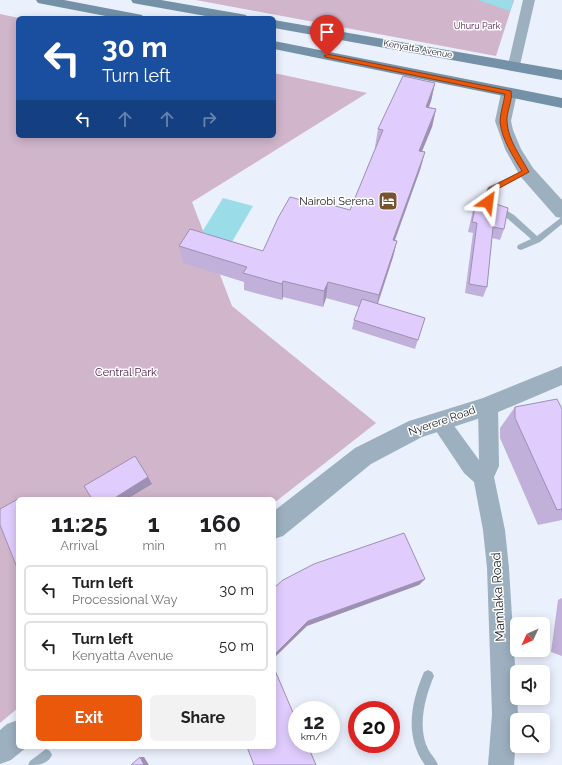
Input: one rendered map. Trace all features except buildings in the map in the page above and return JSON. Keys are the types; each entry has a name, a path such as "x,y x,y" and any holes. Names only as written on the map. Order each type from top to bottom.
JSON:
{"main road":[{"path":"44,0 127,16"},
{"path":"138,0 230,16"},
{"name":"Kenyatta Avenue","path":"276,24 562,75"},
{"path":"292,27 277,46 562,103"}],"street":[{"path":"514,66 529,0"},
{"path":"509,93 504,120 505,130 513,149 526,172 562,212"},
{"name":"Nyerere Road","path":"276,525 363,456 417,428 488,406 562,375"},
{"name":"Mamlaka Road","path":"488,406 489,466 484,477 494,530 498,568 505,714 501,765"},
{"path":"440,422 471,466 484,477"},
{"path":"0,749 16,737"}],"lane":[{"path":"526,172 491,190 487,197 492,205 512,217 537,240"},
{"path":"521,247 537,240 562,220"},
{"path":"428,676 421,691 418,709 418,733 422,750 432,765"},
{"path":"34,765 46,755"}],"green space":[{"name":"Uhuru Park","path":"196,0 514,0 496,56"},
{"name":"Central Park","path":"0,14 16,17 16,138 276,138 276,73 367,93 192,202 232,306 376,423 276,501 276,497 16,497 16,710 0,723"}],"water":[{"path":"478,0 510,0 514,1 510,11"},
{"path":"223,198 253,206 229,247 199,237"}],"place":[{"name":"Nairobi Serena","path":"388,201"}],"route":[{"path":"327,56 509,93 504,120 505,130 513,149 526,172 491,190 487,197 488,202"}]}
